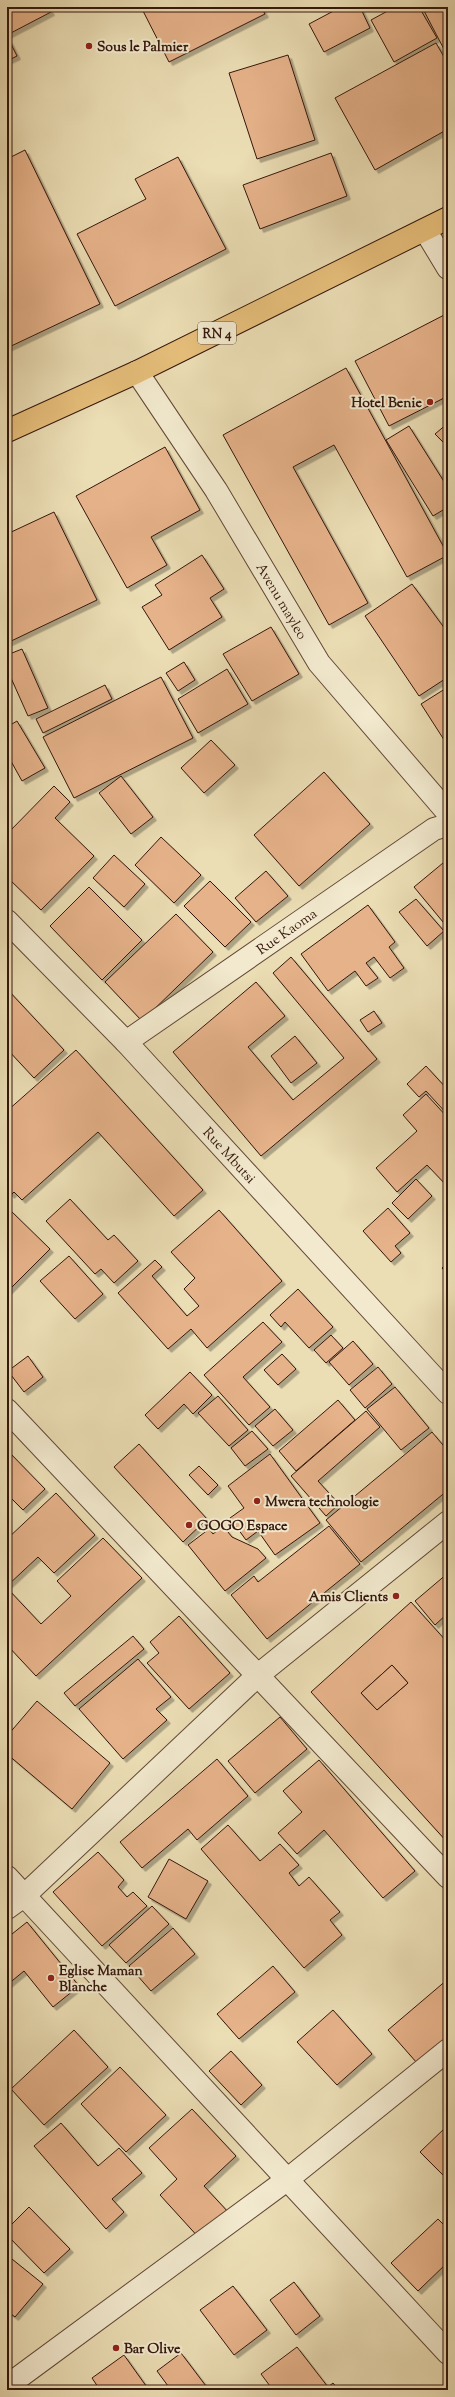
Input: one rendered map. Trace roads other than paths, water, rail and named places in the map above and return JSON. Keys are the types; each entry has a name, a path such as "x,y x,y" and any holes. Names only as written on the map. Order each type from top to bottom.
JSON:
{"highway":[{"name":"RN 4","path":"7,431 137,372 448,218"}],"street":[{"path":"425,230 448,268"},
{"name":"Avenu mayleo","path":"137,372 216,490 319,664 448,813"},
{"name":"Rue Kaoma","path":"126,1042 434,829 448,825"},
{"name":"Rue Mbutsi","path":"7,922 126,1042 448,1393"},
{"path":"7,1410 448,1877"},
{"path":"7,1908 25,1895 257,1676 448,1522"},
{"path":"7,1876 448,2353"},
{"path":"13,2382 288,2179 448,2050"}],"place":[{"name":"Sous le Palmier","path":"89,46"},
{"name":"Hotel Benie","path":"430,402"},
{"name":"Mwera technologie","path":"257,1501"},
{"name":"GOGO Espace","path":"189,1525"},
{"name":"Amis Clients","path":"396,1596"},
{"name":"Eglise Maman Blanche","path":"51,1978"},
{"name":"Bar Olive","path":"116,2348"}]}
